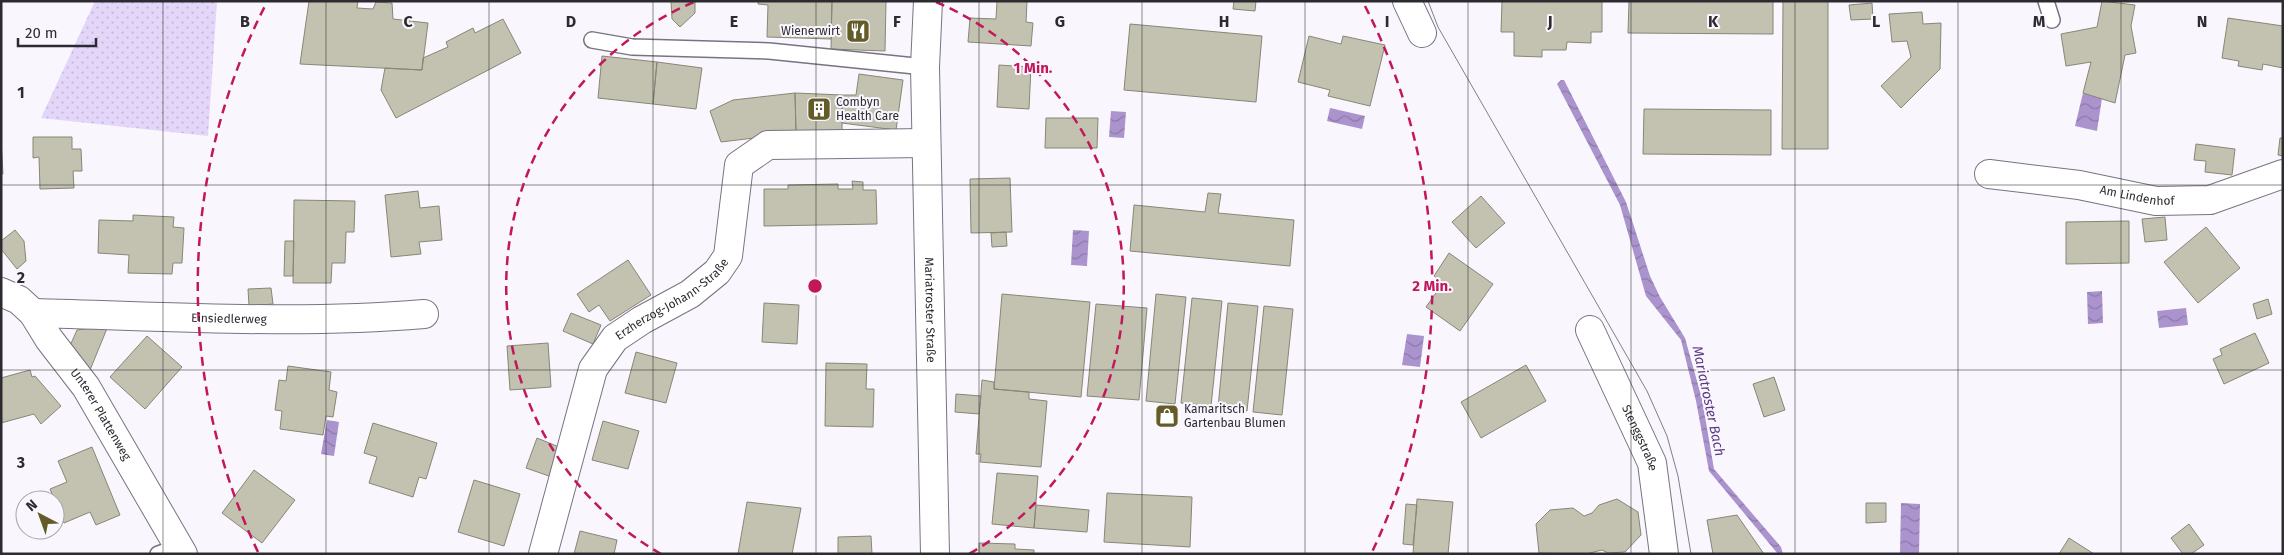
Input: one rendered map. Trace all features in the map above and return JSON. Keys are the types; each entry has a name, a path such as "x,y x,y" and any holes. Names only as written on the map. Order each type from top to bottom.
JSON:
{"street":[{"name":"Mariatroster Straße","path":"928,1 925,67 935,554"},
{"path":"1407,1 1422,33"},
{"name":"Erzherzog-Johann-Straße","path":"543,554 593,369 615,338 642,320 690,294 716,272 728,256 739,165 768,145 926,143"},
{"name":"Am Lindenhof","path":"1989,174 2079,185 2156,201 2210,200 2283,174"},
{"name":"Unterer Plattenweg","path":"1,292 19,300 33,313 49,339 86,387 173,551"},
{"name":"Einsiedlerweg","path":"33,313 270,319 371,318 424,314"},
{"name":"Stenggstraße","path":"1590,330 1652,463 1664,554"}],"lane":[{"path":"2046,1 2052,20"},
{"path":"592,40 632,47 769,51 925,67"}],"shaded area":[{"path":"95,1 217,1 208,136 41,118"}],"water":[{"name":"Mariatroster Bach","path":"1564,80 1626,202 1650,276 1660,297 1685,338 1702,399 1714,469 1781,547 1783,554 1778,554 1709,471 1696,401 1681,340 1646,296 1620,205 1557,84"},
{"path":"2083,93 2102,98 2097,131 2075,126"},
{"path":"1330,108 1365,116 1362,129 1327,121"},
{"path":"1111,111 1126,112 1124,138 1109,137"},
{"path":"1073,230 1089,231 1087,266 1071,265"},
{"path":"2102,291 2103,323 2088,324 2087,292"},
{"path":"2186,308 2188,325 2159,328 2157,311"},
{"path":"1407,334 1424,336 1420,367 1402,365"},
{"path":"327,420 339,422 334,456 321,454"},
{"path":"1901,503 1920,504 1919,554 1900,554"}],"building":[{"path":"309,1 358,1 357,8 373,9 376,2 392,3 393,19 428,23 422,70 300,64"},
{"path":"671,1 695,1 695,13 680,27 672,19"},
{"path":"758,1 832,1 831,39 767,37 768,5 758,4"},
{"name":"Wienerwirt","path":"832,1 886,1 885,51 831,49"},
{"path":"997,1 1027,1 1026,22 1033,23 1031,46 968,42 970,18 996,19"},
{"path":"1234,1 1256,1 1255,11 1233,9"},
{"path":"1502,1 1602,1 1602,32 1591,32 1591,43 1567,42 1566,50 1542,50 1542,57 1514,56 1514,32 1501,32"},
{"path":"1629,1 1773,1 1773,34 1628,33"},
{"path":"1783,1 1828,1 1828,149 1782,149"},
{"path":"2102,1 2135,5 2131,26 2136,53 2125,55 2115,103 2083,93 2091,62 2066,66 2061,34 2097,27"},
{"path":"1872,3 1873,19 1851,20 1849,5"},
{"path":"1922,12 1923,24 1941,23 1940,69 1901,108 1881,86 1911,57 1907,41 1892,42 1889,14"},
{"path":"2228,18 2283,26 2283,68 2263,64 2262,70 2238,66 2239,61 2222,58"},
{"path":"503,19 521,53 396,118 381,90 385,68 422,70 423,58 448,47 446,42 473,28 475,33"},
{"path":"1130,24 1262,36 1256,102 1124,90"},
{"path":"1309,36 1341,44 1343,36 1385,45 1370,106 1328,96 1330,90 1298,82"},
{"path":"602,56 657,62 653,104 598,98"},
{"path":"657,62 702,68 696,109 653,104"},
{"path":"999,65 1031,67 1029,109 997,107"},
{"path":"859,74 903,80 896,130 842,123 842,95 856,95"},
{"path":"795,93 796,133 721,142 710,111 733,100"},
{"name":"Combyn Health Care","path":"795,93 842,95 842,134 796,133"},
{"path":"1644,109 1771,110 1771,155 1643,154"},
{"path":"1046,118 1098,118 1097,148 1045,148"},
{"path":"33,137 72,137 72,149 81,149 82,171 73,171 74,188 40,189 39,157 33,158"},
{"path":"2280,138 2283,138 2283,156 2278,155"},
{"path":"1,140 3,174 1,174"},
{"path":"2196,144 2235,149 2232,175 2205,172 2206,161 2194,160"},
{"path":"1010,178 1012,232 971,233 970,179"},
{"path":"852,181 863,182 863,190 876,190 877,224 764,226 764,189 788,189 788,185 838,184 838,189 853,189"},
{"path":"418,191 420,208 439,206 442,240 419,242 421,254 391,257 385,195"},
{"path":"1208,193 1221,194 1218,213 1294,220 1290,266 1130,251 1134,205 1205,212"},
{"path":"1481,196 1505,223 1476,248 1452,222"},
{"path":"294,200 355,201 354,232 346,232 345,263 332,263 331,283 293,283"},
{"path":"133,215 174,217 173,227 184,228 182,263 173,263 172,274 128,273 129,255 98,253 99,220 133,221"},
{"path":"2165,217 2167,240 2145,242 2142,219"},
{"path":"2129,221 2129,263 2066,264 2066,222"},
{"path":"2206,227 2240,268 2198,303 2164,262"},
{"path":"15,230 24,241 26,261 17,269 1,249 1,241"},
{"path":"1006,232 1007,246 992,247 991,233"},
{"path":"285,241 294,241 293,276 284,276"},
{"path":"1449,253 1493,284 1460,331 1426,307 1443,283 1434,276"},
{"path":"628,260 651,295 610,321 599,305 589,312 577,294"},
{"path":"271,288 273,304 249,306 248,289"},
{"path":"1002,294 1090,302 1081,397 994,389"},
{"path":"1156,294 1186,297 1175,404 1146,401"},
{"path":"1192,298 1222,301 1211,406 1181,403"},
{"path":"2268,299 2272,314 2257,319 2253,304"},
{"path":"764,303 799,305 797,344 762,342"},
{"path":"1228,303 1258,306 1247,411 1218,408"},
{"path":"1096,304 1147,308 1139,400 1087,396"},
{"path":"1264,306 1293,309 1282,415 1253,412"},
{"path":"571,313 601,325 593,344 563,331"},
{"path":"108,326 90,370 69,348 77,330"},
{"path":"2255,333 2269,363 2224,384 2213,359 2222,355 2220,349"},
{"path":"147,336 182,367 145,409 110,377"},
{"path":"548,343 551,387 510,390 507,346"},
{"path":"636,352 677,363 666,403 625,393"},
{"path":"826,363 867,364 866,389 874,389 873,427 825,426"},
{"path":"1526,365 1546,401 1481,438 1461,402"},
{"path":"288,366 331,372 329,390 337,392 333,417 326,416 323,435 280,429 282,411 275,410 279,380 286,381"},
{"path":"30,370 32,377 35,376 61,406 41,424 34,414 1,423 1,378"},
{"path":"1774,377 1785,410 1764,417 1753,384"},
{"path":"982,380 994,382 994,389 1029,392 1029,399 1047,401 1041,467 980,462 981,454 976,454"},
{"path":"956,394 981,396 979,414 955,412"},
{"path":"603,421 639,431 628,469 592,460"},
{"path":"373,423 437,443 426,479 419,477 413,497 369,483 377,457 364,453"},
{"path":"537,438 559,447 549,476 526,468"},
{"path":"92,447 120,515 96,525 90,512 65,523 65,490 50,489 67,482 58,461"},
{"path":"254,470 295,500 262,543 222,513"},
{"path":"997,473 1038,476 1034,528 992,524"},
{"path":"474,480 520,494 504,546 458,532"},
{"path":"1107,493 1192,497 1190,547 1104,542"},
{"path":"1417,499 1453,502 1448,554 1413,554"},
{"path":"1617,499 1638,512 1641,535 1625,552 1608,553 1602,550 1586,554 1539,553 1536,524 1550,510 1573,508 1584,516 1592,513 1599,505"},
{"path":"747,502 801,508 792,554 738,554"},
{"path":"1866,503 1886,503 1886,522 1866,523"},
{"path":"1406,504 1417,505 1413,545 1403,544"},
{"path":"1036,505 1089,510 1087,532 1034,528"},
{"path":"1737,515 1764,554 1713,554 1707,520"},
{"path":"2189,524 2204,545 2191,554 2183,554 2171,538"},
{"path":"580,531 617,540 614,554 574,554"},
{"path":"871,536 872,554 838,554 838,537"},
{"path":"2069,538 2094,554 2059,554"},
{"path":"979,543 1015,544 1015,549 1034,550 1034,554 979,554"}],"tram line":[{"path":"1428,1 1438,27 1647,391 1667,436 1678,476 1691,554"}],"place":[{"name":"Wienerwirt","path":"858,31"},
{"name":"Combyn Health Care","path":"819,109"},
{"name":"Kamaritsch Gartenbau Blumen","path":"1167,416"}]}
